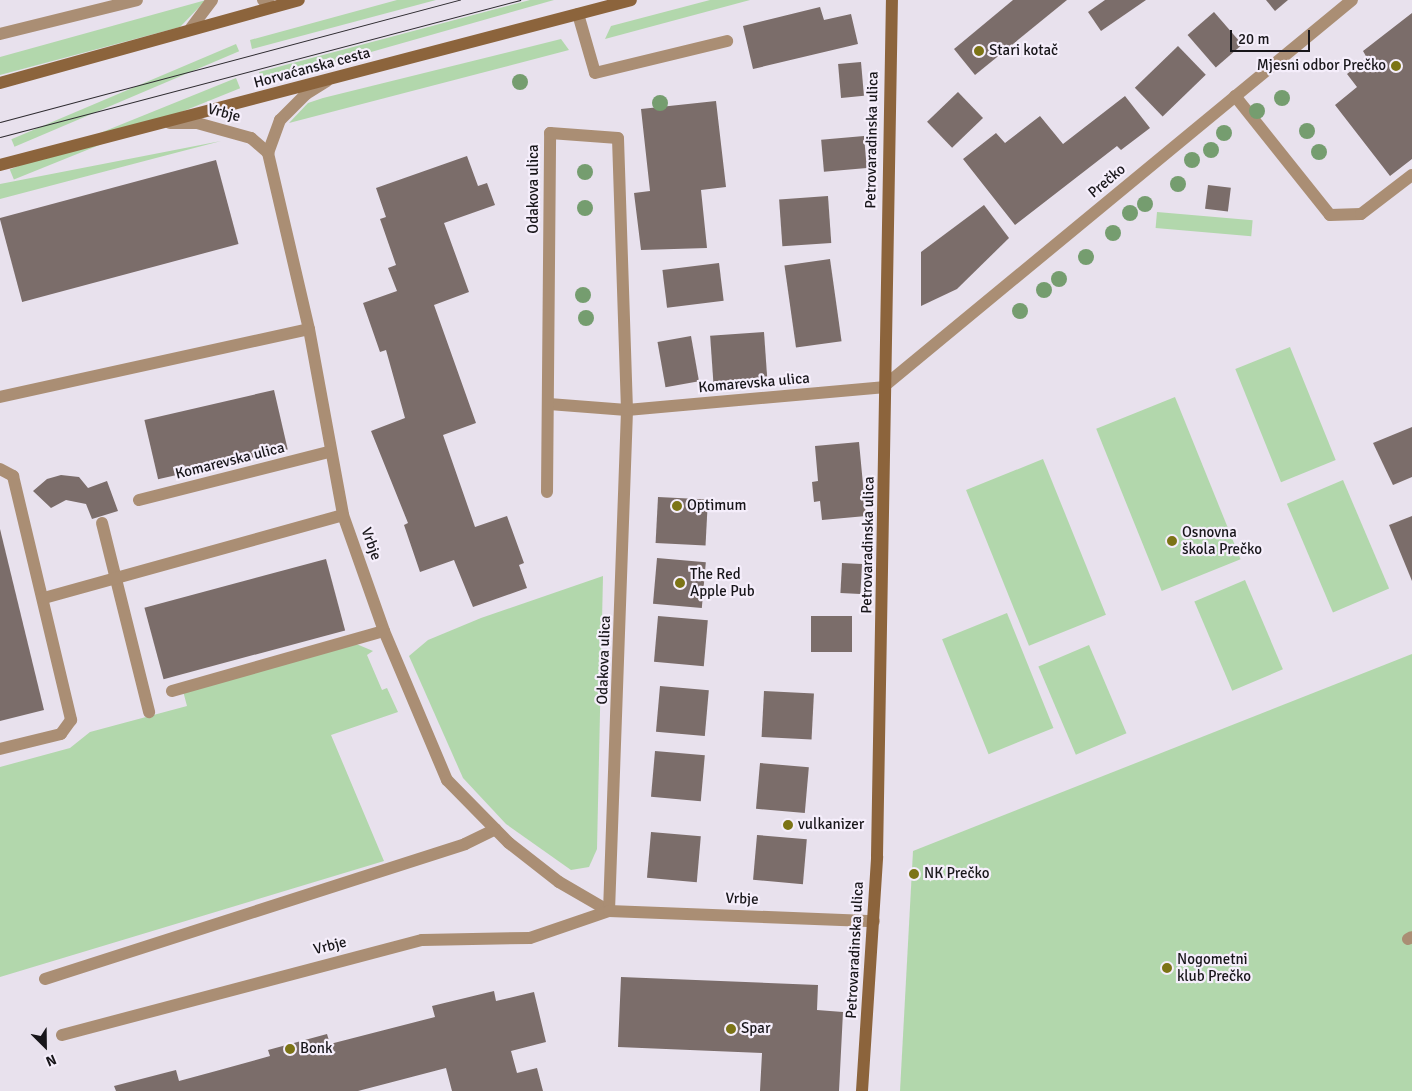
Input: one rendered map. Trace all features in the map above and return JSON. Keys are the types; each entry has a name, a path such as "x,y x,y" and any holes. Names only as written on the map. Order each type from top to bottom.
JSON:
{"street":[{"path":"0,34 136,0"},
{"path":"191,28 212,0"},
{"path":"0,83 191,28 268,3 299,0"},
{"name":"Horvaćanska cesta","path":"0,165 631,0"},
{"name":"Petrovaradinska ulica","path":"862,1091 874,921 886,447 883,387 892,0"},
{"name":"Prečko","path":"883,387 1352,0"},
{"path":"578,14 595,73 727,41"},
{"path":"268,153 280,120 306,94 328,80"},
{"path":"1235,96 1330,215 1361,214 1412,175"},
{"name":"Vrbje","path":"165,123 214,127 251,138 268,153 310,329 329,452 343,515 384,630 447,780 496,829 559,882 608,911"},
{"name":"Odakova ulica","path":"547,492 550,133 618,138 627,410 608,911"},
{"path":"0,397 310,329"},
{"name":"Komarevska ulica","path":"627,410 883,387"},
{"path":"549,404 627,410"},
{"name":"Komarevska ulica","path":"139,500 329,452"},
{"path":"0,469 13,476 44,598 71,720 62,734 0,749"},
{"name":"Vrbje","path":"44,598 343,515"},
{"path":"102,522 149,712"},
{"path":"172,691 384,630"},
{"path":"45,979 465,844 496,829"},
{"name":"Vrbje","path":"62,1035 422,940 530,938 608,911 874,921"}],"green space":[{"path":"206,0 180,27 0,75 0,57"},
{"path":"397,0 436,0 252,49 250,40"},
{"path":"530,0 554,0 262,83 259,72"},
{"path":"710,0 750,0 605,39 611,26"},
{"path":"561,39 569,50 289,123 308,103 323,98"},
{"path":"236,44 239,51 15,147 11,139"},
{"path":"236,78 240,88 14,180 10,169"},
{"path":"221,141 156,158 0,199 0,184"},
{"path":"1157,212 1253,220 1251,236 1156,228"},
{"path":"1290,347 1336,460 1281,482 1235,369"},
{"path":"1175,397 1241,559 1162,591 1096,429"},
{"path":"1043,459 1106,615 1029,646 966,490"},
{"path":"1343,480 1389,589 1333,612 1287,504"},
{"path":"603,576 597,849 589,867 571,870 506,824 463,778 409,656 428,640 481,618"},
{"path":"1245,580 1283,669 1232,691 1194,601"},
{"path":"1007,613 1053,728 989,754 942,639"},
{"path":"354,643 373,651 367,655 382,690 387,688 398,712 331,735 384,861 0,977 0,767 70,748 90,732 187,706 183,691"},
{"path":"1089,645 1127,733 1076,755 1038,666"},
{"path":"1412,654 1412,1091 900,1091 913,851"}],"building":[{"path":"1013,0 1067,0 975,75 954,49"},
{"path":"1105,0 1146,0 1101,31 1088,12"},
{"path":"1266,0 1288,0 1275,11"},
{"path":"820,7 824,20 851,14 858,44 753,69 743,26"},
{"path":"1214,12 1242,44 1216,67 1188,35"},
{"path":"1412,13 1412,159 1390,176 1335,105 1357,87 1347,74 1367,58 1363,51"},
{"path":"1178,46 1206,75 1163,116 1135,88"},
{"path":"861,62 864,96 841,98 838,64"},
{"path":"958,92 983,118 952,148 927,122"},
{"path":"1125,96 1150,128 1121,150 1117,146 1015,225 963,159 996,133 1005,143 1040,116 1063,144"},
{"path":"716,101 726,187 701,190 707,248 641,250 634,193 650,191 641,109"},
{"path":"864,136 867,168 824,172 821,140"},
{"path":"467,156 478,186 487,183 495,205 444,223 469,292 434,305 476,423 443,435 475,527 507,516 524,563 519,565 527,588 473,607 454,560 420,572 404,525 408,523 371,431 405,418 386,350 380,352 363,303 397,291 388,268 396,265 380,219 386,217 376,188"},
{"path":"216,160 239,244 22,302 0,218"},
{"path":"1208,185 1231,188 1228,212 1205,209"},
{"path":"828,196 831,243 782,246 779,199"},
{"path":"984,205 1009,238 957,289 921,306 921,252"},
{"path":"830,259 842,341 796,348 784,265"},
{"path":"719,263 724,301 667,308 662,270"},
{"path":"764,332 767,378 713,382 710,336"},
{"path":"691,336 699,381 666,387 658,342"},
{"path":"274,390 288,449 158,479 144,420"},
{"path":"1412,427 1412,477 1393,485 1373,443"},
{"path":"859,442 866,516 822,520 820,501 814,502 812,482 818,481 815,446"},
{"path":"61,475 79,477 88,488 107,481 118,511 92,519 86,504 66,500 51,508 33,491 47,479"},
{"path":"658,497 708,500 706,546 656,543"},
{"path":"1412,516 1412,581 1389,525"},
{"path":"0,529 44,710 0,721"},
{"name":"The Red Apple Pub","path":"657,558 706,562 702,608 653,604"},
{"path":"326,559 345,630 164,679 144,608"},
{"path":"842,563 862,564 860,594 840,593"},
{"path":"658,616 708,620 704,666 654,662"},
{"path":"811,616 852,616 852,652 811,652"},
{"path":"660,686 709,690 705,736 656,732"},
{"path":"764,691 814,694 812,740 762,737"},
{"path":"655,751 705,755 701,801 651,797"},
{"path":"760,763 809,767 805,813 756,809"},
{"path":"651,832 701,836 697,882 647,878"},
{"path":"757,835 807,839 803,884 753,880"},
{"name":"Spar","path":"621,977 818,985 817,1010 843,1012 839,1091 760,1091 762,1053 618,1047"},
{"path":"494,991 496,1001 534,992 546,1042 511,1051 517,1073 537,1068 543,1091 452,1091 446,1068 358,1091 116,1091 114,1086 176,1070 179,1081 270,1056 268,1050 327,1034 330,1044 435,1017 432,1006"}],"tram line":[{"path":"0,122 460,0"},
{"path":"0,137 520,0"}],"place":[{"name":"Stari kotač","path":"979,51"},
{"name":"Mjesni odbor Prečko","path":"1396,66"},
{"name":"Optimum","path":"677,506"},
{"name":"Osnovna škola Prečko","path":"1172,541"},
{"name":"The Red Apple Pub","path":"680,583"},
{"name":"vulkanizer","path":"788,825"},
{"name":"NK Prečko","path":"914,874"},
{"name":"Nogometni klub Prečko","path":"1167,968"},
{"name":"Spar","path":"731,1029"},
{"name":"Bonk","path":"290,1049"}]}
